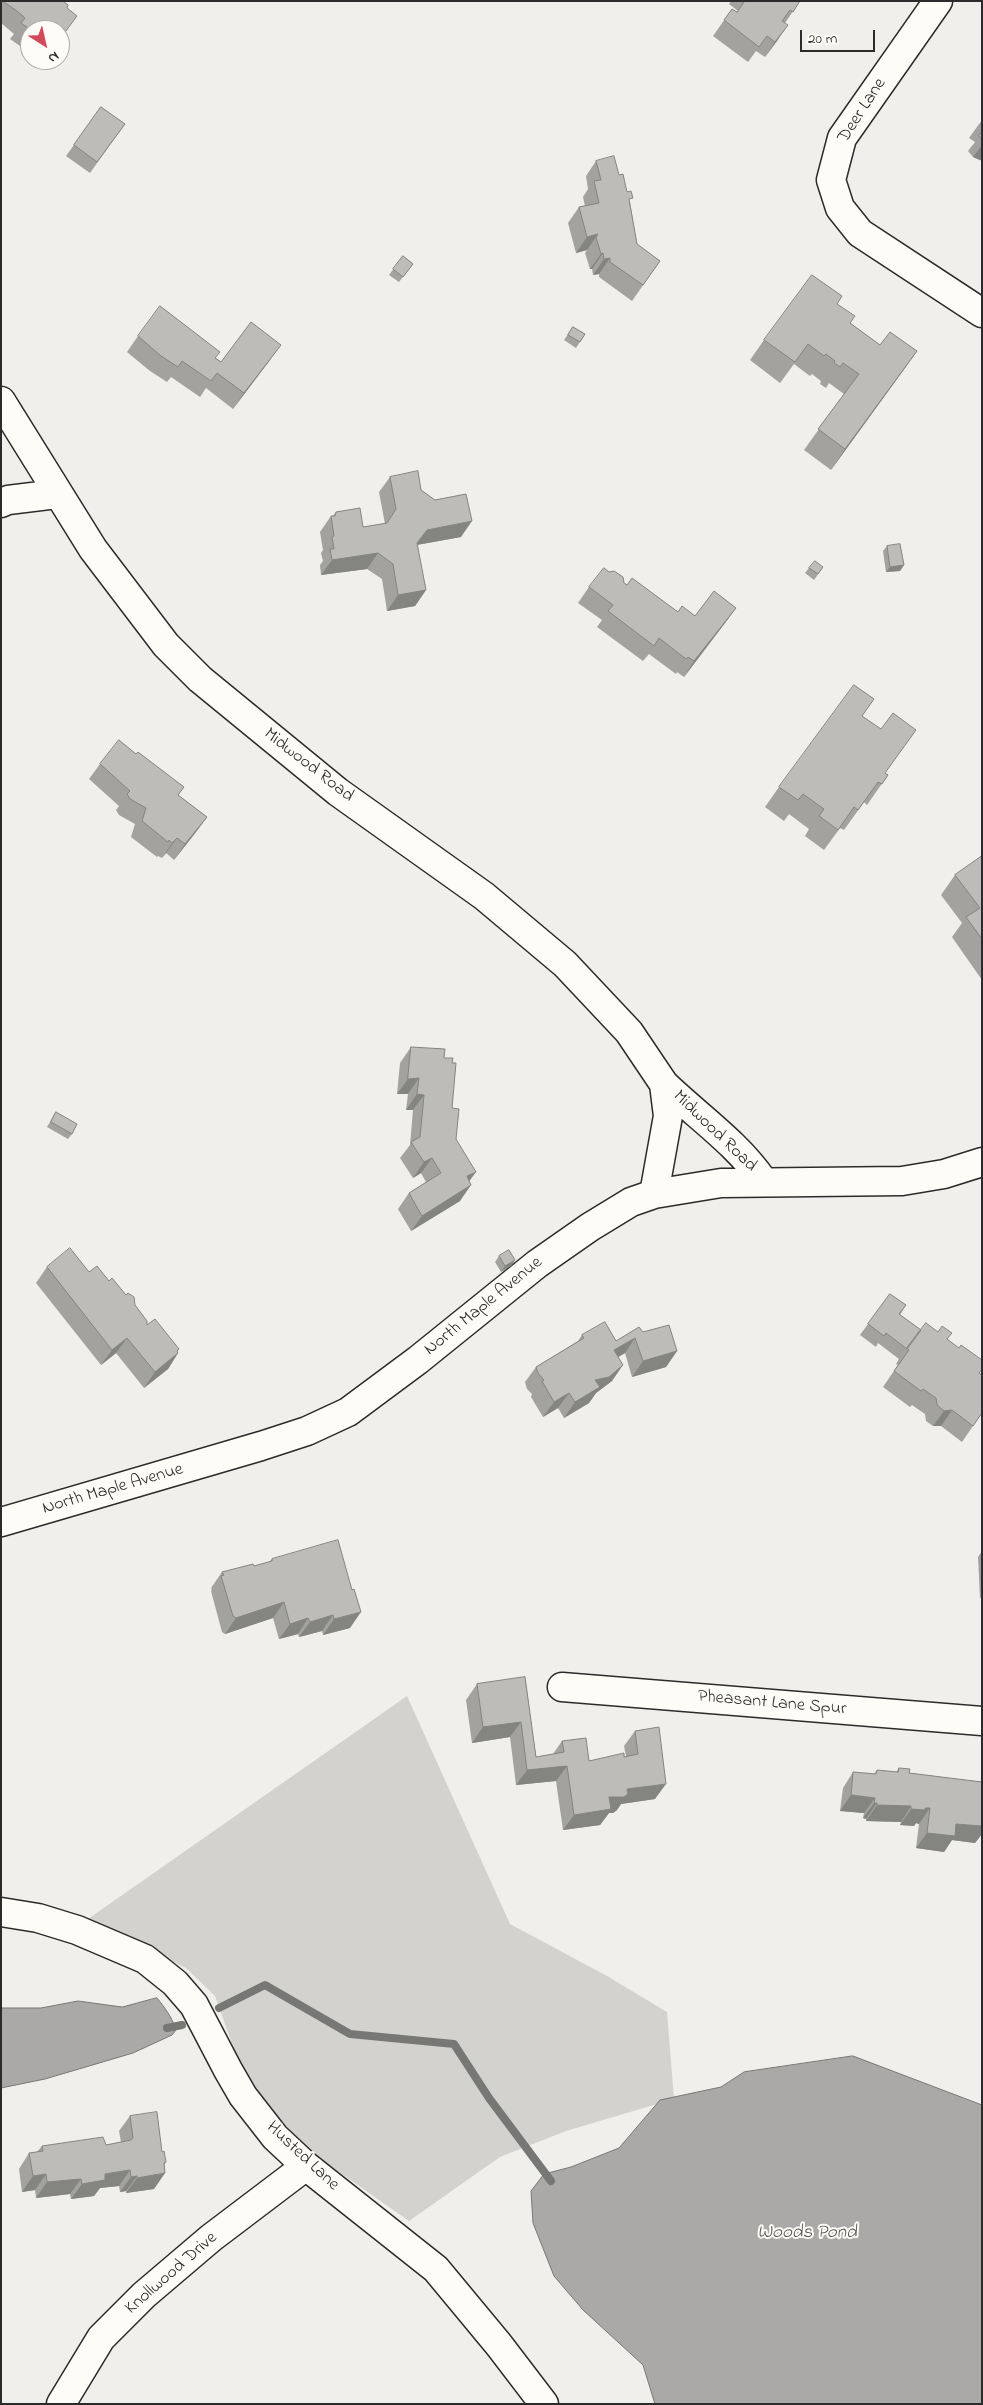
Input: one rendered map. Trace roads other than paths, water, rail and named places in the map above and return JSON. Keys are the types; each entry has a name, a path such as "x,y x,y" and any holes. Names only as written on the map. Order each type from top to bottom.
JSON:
{"street":[{"name":"Deer Lane","path":"938,1 842,138 831,180 840,208 860,233 982,313"},
{"name":"Midwood Road","path":"1,401 57,494 93,549 166,644 200,679 338,792 484,896 565,964 629,1032 664,1084 727,1140 754,1168 763,1181"},
{"path":"1,503 8,500 57,494"},
{"name":"Midwood Road","path":"654,1194 668,1116 664,1084"},
{"name":"North Maple Avenue","path":"1,1522 279,1440 307,1431 348,1412 418,1360 537,1264 590,1227 631,1202 654,1194 722,1183 763,1181 902,1181 981,1165"},
{"name":"Pheasant Lane Spur","path":"562,1687 982,1721"},
{"name":"Husted Lane","path":"1,1912 38,1918 77,1930 145,1959 175,1983 194,2005 243,2096 275,2137 306,2166 436,2269 499,2345 544,2404"},
{"name":"Knollwood Drive","path":"61,2404 100,2338 144,2294 211,2238 306,2166"}],"water":[{"path":"157,1998 174,2025 176,2030 172,2035 133,2053 45,2079 1,2088 1,2008 41,2008 78,2001 122,2007"},
{"name":"Woods Pond","path":"853,2056 982,2105 982,2404 655,2404 643,2365 583,2310 554,2276 533,2223 531,2191 544,2174 571,2167 619,2148 660,2100 721,2087 744,2072"}],"waterway":[{"path":"219,2008 265,1985 350,2034 454,2044 489,2098 551,2181"},
{"path":"167,2028 182,2025"}]}
